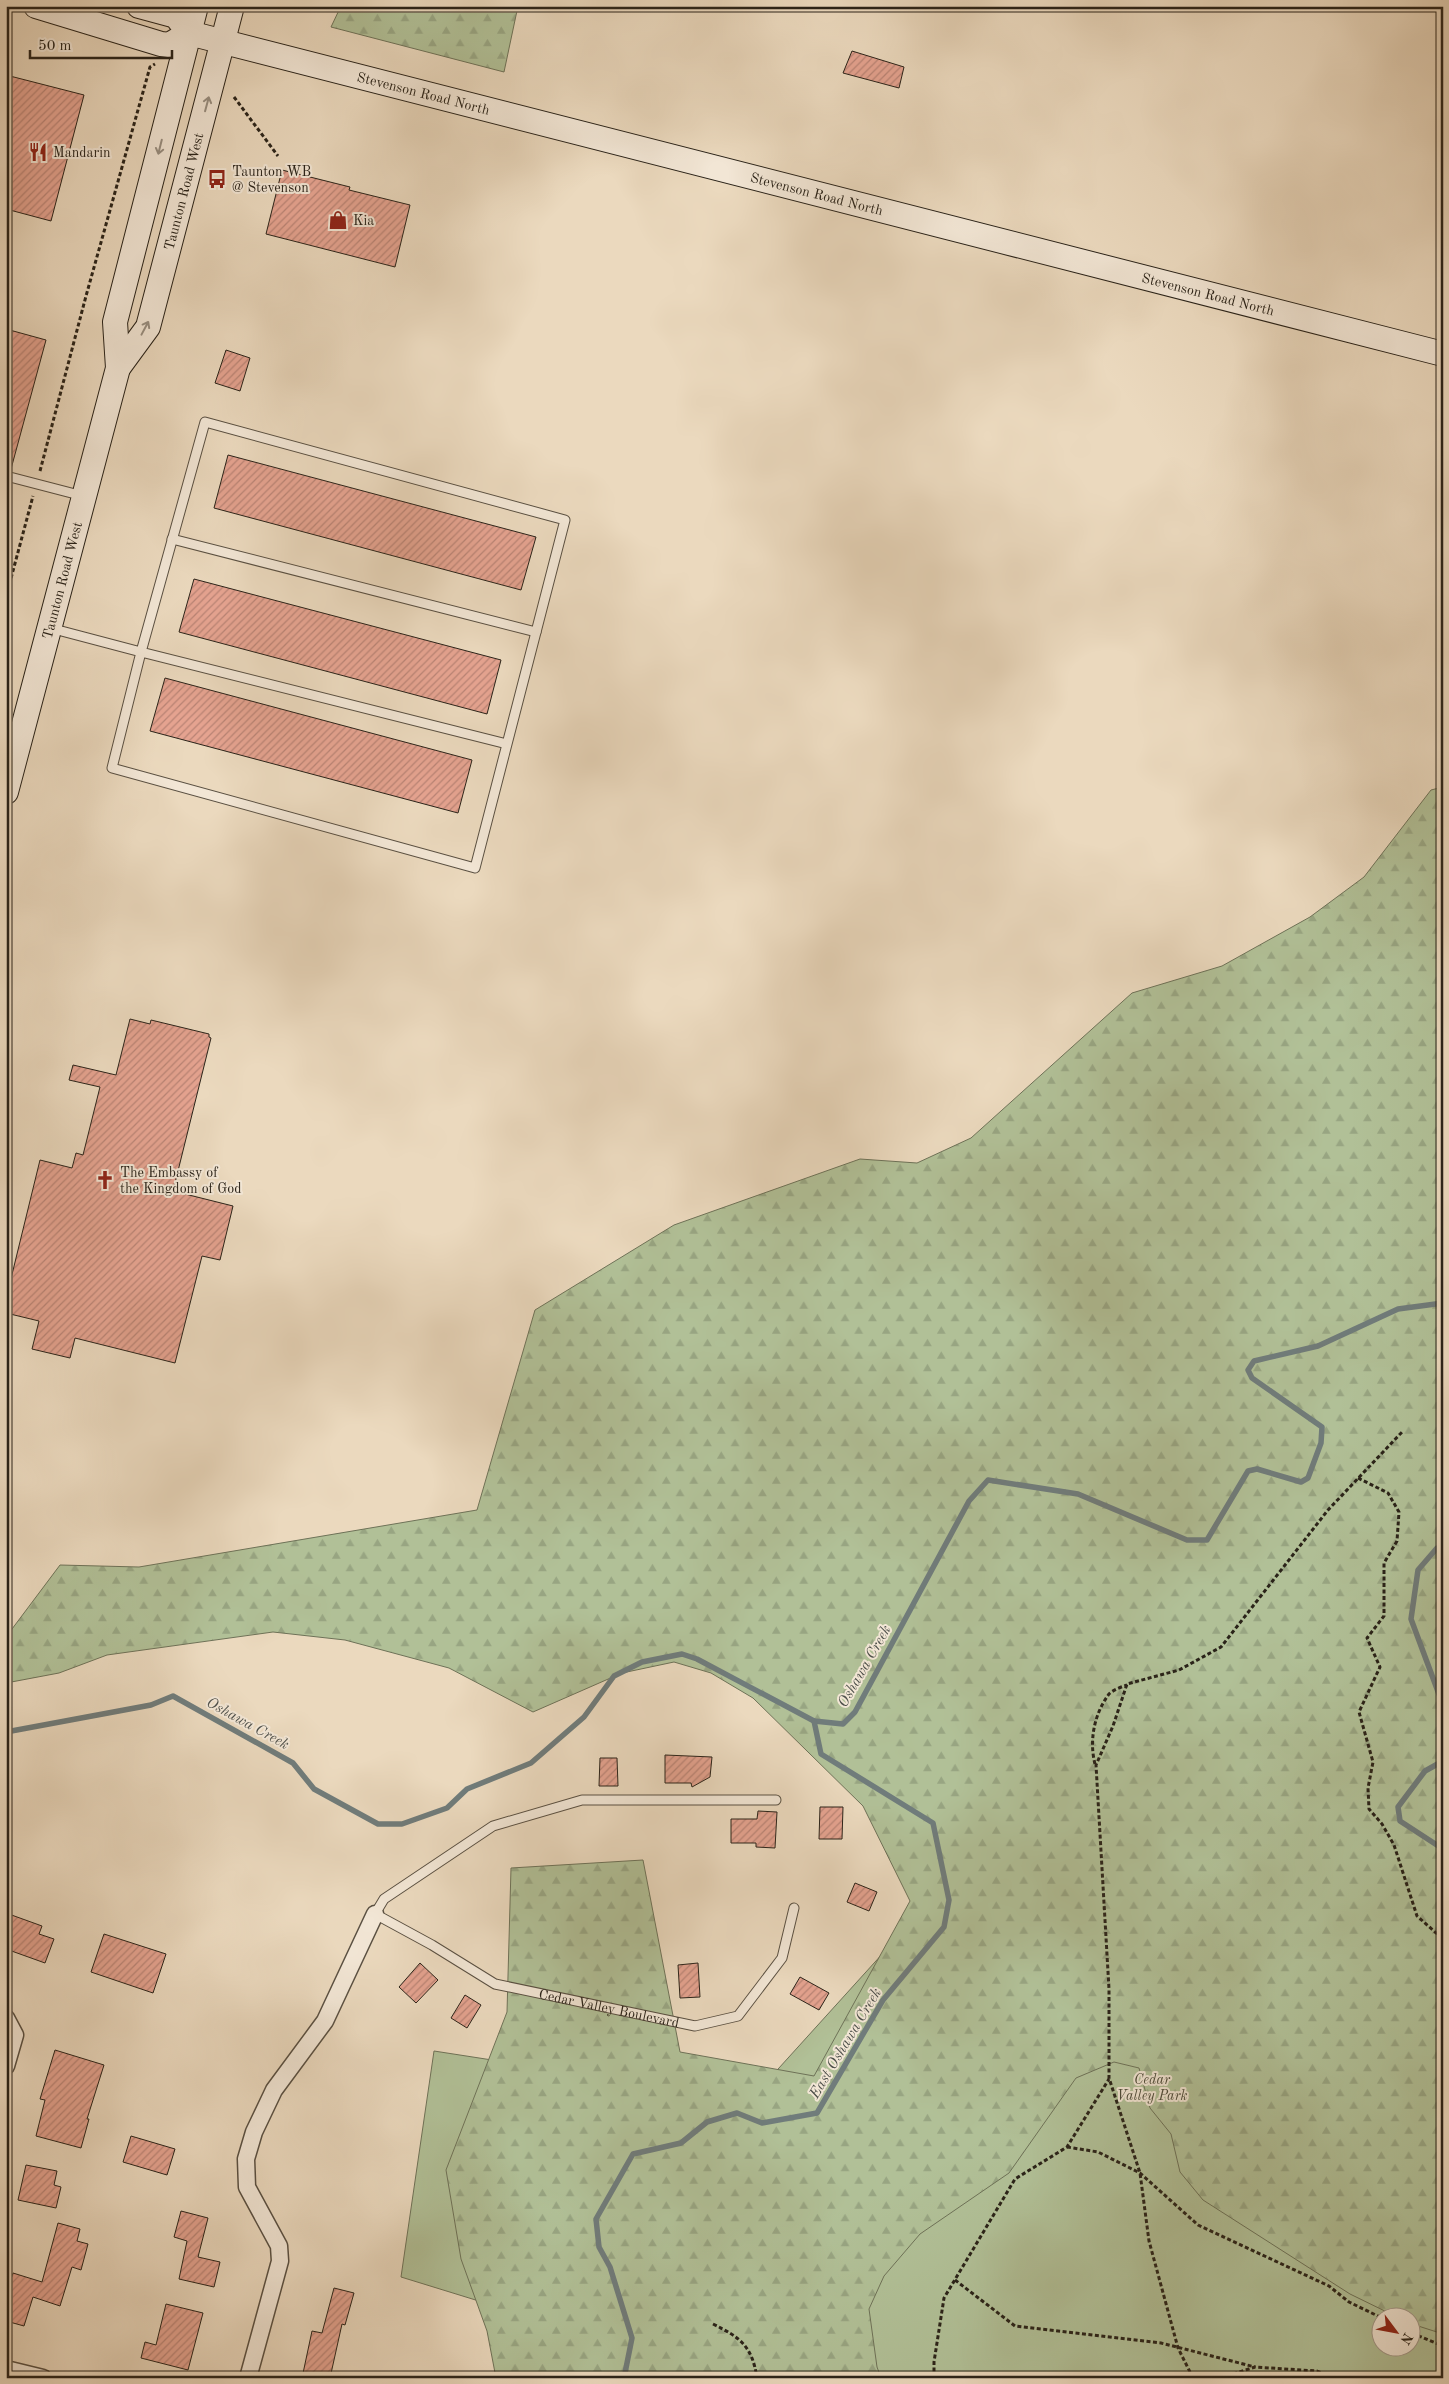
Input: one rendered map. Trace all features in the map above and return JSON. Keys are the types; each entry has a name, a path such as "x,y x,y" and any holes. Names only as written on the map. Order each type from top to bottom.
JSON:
{"street":[{"path":"36,6 160,44 169,45 190,32 176,16 139,6"},
{"name":"Taunton Road West","path":"6,792 118,368 115,322 196,6"},
{"name":"Taunton Road West","path":"118,368 148,328 232,6"},
{"name":"Stevenson Road North","path":"190,32 1443,354"},
{"path":"248,2378 280,2261 279,2246 247,2187 246,2159 254,2132 274,2090 325,2021 375,1914"},
{"path":"6,2018 15,2035 6,2066"},
{"path":"6,2368 43,2378"}],"lane":[{"path":"204,422 565,520 536,632 475,868 112,768 141,652 204,422"},
{"path":"6,476 84,496"},
{"path":"172,539 536,632"},
{"path":"50,628 506,744"},
{"path":"375,1914 384,1899 398,1889 493,1826 511,1820 582,1800 776,1800"},
{"name":"Cedar Valley Boulevard","path":"375,1914 432,1945 495,1984 695,2026 738,2016 782,1958 794,1908"}],"path":[{"path":"6,597 88,287 150,68 156,64"},
{"path":"234,97 278,156"},
{"path":"1193,2378 1178,2348 1150,2240 1140,2173 1109,2078 1109,1989 1096,1765 1091,1747 1099,1714 1110,1693 1127,1684 1179,1670 1221,1647 1328,1510 1404,1430"},
{"path":"1358,1478 1388,1493 1400,1512 1397,1541 1384,1563 1384,1616 1368,1638 1380,1667 1359,1712 1373,1762 1368,1788 1369,1809 1382,1824 1394,1845 1417,1916 1443,1939"},
{"path":"1096,1765 1113,1726 1127,1684"},
{"path":"934,2378 934,2362 944,2298 1014,2180 1067,2146 1109,2078"},
{"path":"1067,2146 1098,2152 1140,2173 1198,2225 1329,2286 1349,2302 1372,2313"},
{"path":"955,2280 1015,2326 1161,2343 1255,2367 1317,2371 1333,2378"},
{"path":"713,2324 742,2340 750,2351 757,2378"},
{"path":"1422,2337 1443,2346"},
{"path":"1221,2378 1255,2367"}],"green space":[{"path":"341,6 518,6 504,72 331,27"},
{"path":"1443,787 1443,2334 1422,2327 1422,2306 1375,2306 1350,2294 1203,2200 1180,2172 1171,2134 1150,2108 1139,2068 1114,2062 1076,2078 1009,2173 920,2234 884,2276 869,2309 877,2367 881,2378 496,2378 487,2331 461,2259 446,2170 507,2012 511,1868 643,1860 680,2052 814,2076 910,1901 863,1806 753,1698 711,1673 674,1662 622,1673 533,1712 449,1668 345,1640 273,1632 107,1655 59,1673 6,1683 6,1633 9,1633 60,1565 139,1567 477,1510 535,1310 674,1225 860,1159 917,1163 971,1138 1132,993 1222,966 1310,917 1364,877 1431,790"},
{"name":"Cedar Valley Park","path":"1443,1292 1443,2378 520,2378 534,2318 401,2277 434,2051 750,2100 923,1909"}],"building":[{"path":"852,51 904,67 899,88 843,73"},
{"name":"Mandarin","path":"6,75 84,95 51,221 6,209"},
{"name":"Kia","path":"282,170 350,187 349,190 410,205 395,267 266,234"},
{"path":"6,329 46,340 11,469 6,468"},
{"path":"226,350 250,358 240,391 215,383"},
{"path":"228,455 536,537 521,590 214,508"},
{"path":"194,579 501,660 487,714 179,632"},
{"path":"165,678 472,760 458,813 150,731"},
{"name":"The Embassy of the Kingdom of God","path":"130,1019 150,1024 151,1020 209,1034 211,1038 173,1191 233,1206 220,1260 202,1256 175,1363 75,1338 70,1358 32,1349 39,1321 6,1313 6,1299 40,1160 72,1168 76,1153 83,1155 100,1087 69,1080 73,1065 116,1075"},
{"path":"665,1755 712,1757 710,1777 692,1787 691,1783 665,1783"},
{"path":"600,1758 617,1758 618,1786 599,1786"},
{"path":"820,1807 843,1807 842,1839 819,1839"},
{"path":"758,1811 777,1812 775,1848 756,1847 756,1843 731,1843 731,1819 757,1819"},
{"path":"855,1883 877,1892 869,1911 847,1902"},
{"path":"6,1913 42,1926 39,1934 54,1939 45,1963 6,1949"},
{"path":"104,1934 166,1954 153,1993 91,1972"},
{"path":"420,1963 438,1980 416,2003 399,1987"},
{"path":"698,1963 700,1997 680,1998 678,1965"},
{"path":"800,1977 829,1993 819,2010 790,1994"},
{"path":"465,1995 481,2005 467,2028 451,2018"},
{"path":"55,2050 104,2065 87,2119 89,2119 81,2148 36,2136 45,2100 40,2099"},
{"path":"131,2136 175,2149 167,2175 123,2162"},
{"path":"26,2165 57,2171 54,2185 61,2187 56,2208 18,2200"},
{"path":"181,2211 208,2218 198,2257 220,2262 214,2287 179,2279 187,2241 174,2237"},
{"path":"58,2223 80,2229 77,2241 88,2244 81,2270 72,2267 60,2306 33,2297 24,2326 6,2321 6,2284 9,2285 13,2273 42,2282"},
{"path":"334,2288 354,2293 345,2325 342,2324 330,2378 302,2378 312,2331 322,2333"},
{"path":"166,2304 203,2313 188,2370 141,2358 145,2342 156,2345"}],"waterway":[{"name":"Oshawa Creek","path":"6,1732 151,1705 173,1696 293,1763 314,1789 378,1824 402,1824 447,1808 467,1789 531,1763 584,1717 614,1676 642,1662 682,1654 697,1659 814,1721 843,1724 855,1712 969,1501 988,1480 1078,1494 1187,1540 1207,1540 1248,1471 1257,1469 1301,1482 1308,1478 1321,1443 1322,1427 1252,1378 1248,1370 1254,1361 1318,1346 1398,1309 1443,1303"},
{"name":"Oshawa Creek","path":"1443,1546 1437,1548 1418,1570 1411,1619 1443,1705"},
{"name":"East Oshawa Creek","path":"624,2378 632,2338 610,2267 599,2247 596,2219 633,2154 681,2143 707,2122 737,2113 762,2123 817,2113 883,2000 944,1927 949,1900 933,1823 821,1754 814,1721"},
{"name":"Oshawa Creek","path":"1443,1761 1425,1771 1398,1807 1400,1821 1443,1849"}],"place":[{"name":"Mandarin","path":"38,152"},
{"name":"Taunton WB @ Stevenson","path":"217,179"},
{"name":"Kia","path":"338,220"},
{"name":"The Embassy of the Kingdom of God","path":"105,1180"}]}
